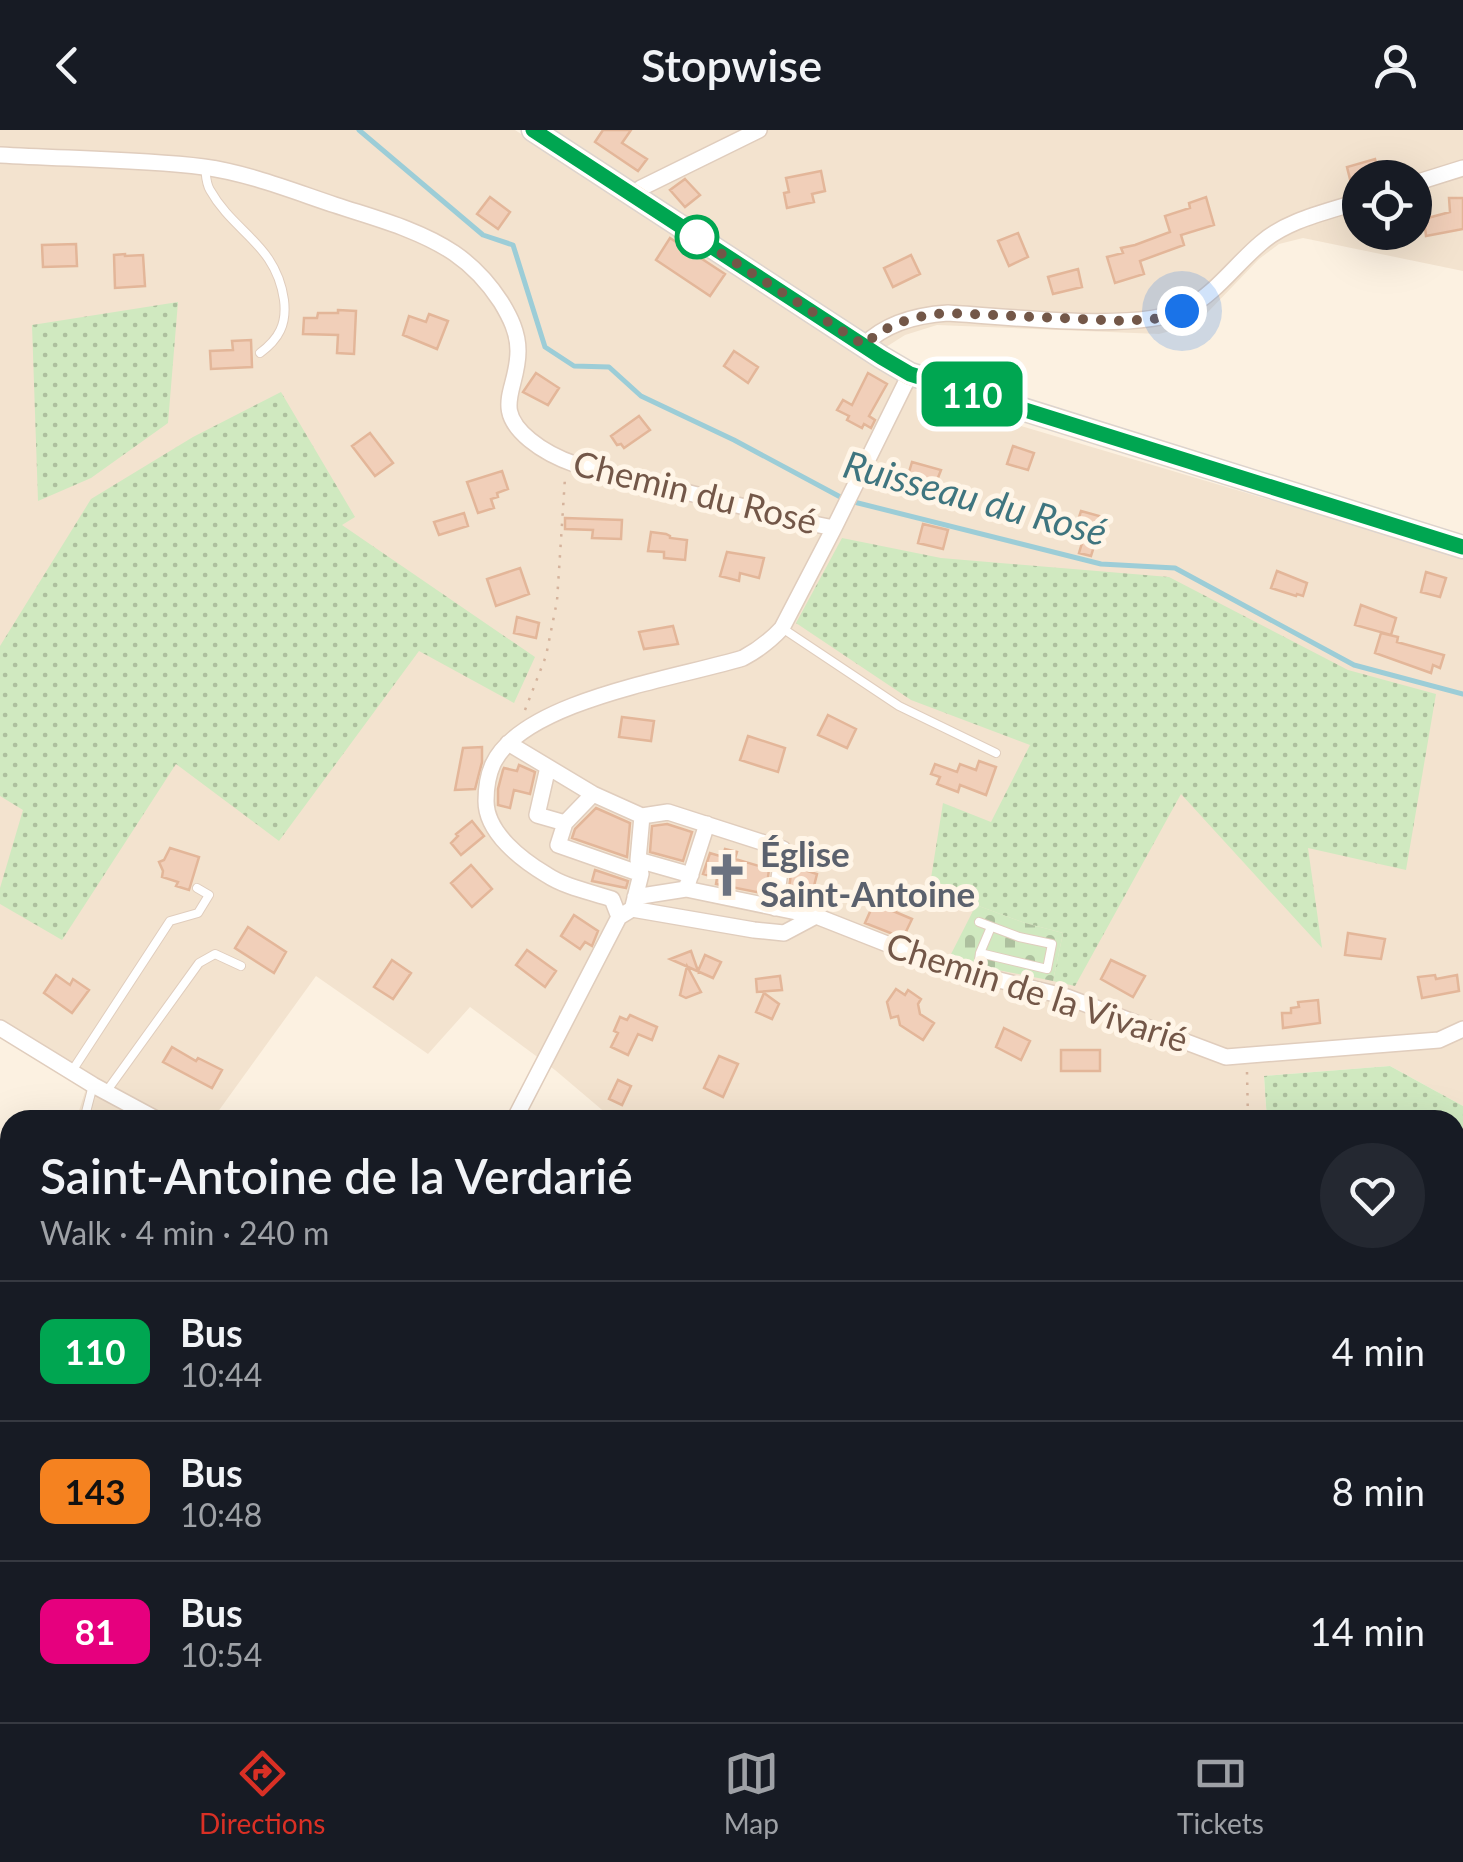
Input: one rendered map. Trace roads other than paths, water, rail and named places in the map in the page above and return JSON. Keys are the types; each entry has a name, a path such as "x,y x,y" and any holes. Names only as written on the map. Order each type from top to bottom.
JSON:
{"main road":[{"path":"533,130 910,374 1463,547"}],"street":[{"path":"632,196 640,188 760,130"},
{"name":"Chemin du Rosé","path":"0,155 205,167 400,227 450,250 482,277 501,302 517,338 509,414 526,438 566,462 834,528"},
{"path":"1432,178 1463,168"},
{"path":"864,345 883,330 924,315 1124,321 1164,318 1208,296 1263,241 1282,229 1342,208"},
{"path":"816,916 784,933 628,908 549,877 504,841 486,814 486,790 493,764 514,738 536,723 568,706 743,658 760,649 782,628 910,374"},
{"path":"514,738 548,767 593,794 642,816 668,812 783,848 774,908"},
{"path":"548,767 537,815 565,823 593,794"},
{"path":"519,1110 628,908 639,867 642,816"},
{"name":"Chemin de la Vivarié","path":"565,823 558,845 774,908 816,916 942,966 1067,996 1226,1058 1439,1040 1463,1028"},
{"path":"628,908 688,882 707,824"},
{"path":"0,1028 139,1110"}],"lane":[{"path":"205,167 207,187 265,252 282,288 283,325 275,342 260,353"},
{"path":"782,628 900,706 996,753"},
{"path":"72,1071 170,920 198,913 208,895 197,888"},
{"path":"979,922 1052,944 1047,969 980,952"},
{"path":"976,975 980,952 992,927"},
{"path":"1015,961 1019,937"},
{"path":"89,1110 100,1089 199,963 216,954 241,966"}],"waterway":[{"name":"Ruisseau du Rosé","path":"359,130 483,235 513,245 545,347 574,366 609,367 641,396 846,500 1101,564 1175,568 1354,665 1463,694"}],"place":[{"name":"Église Saint-Antoine","path":"727,875"}]}
